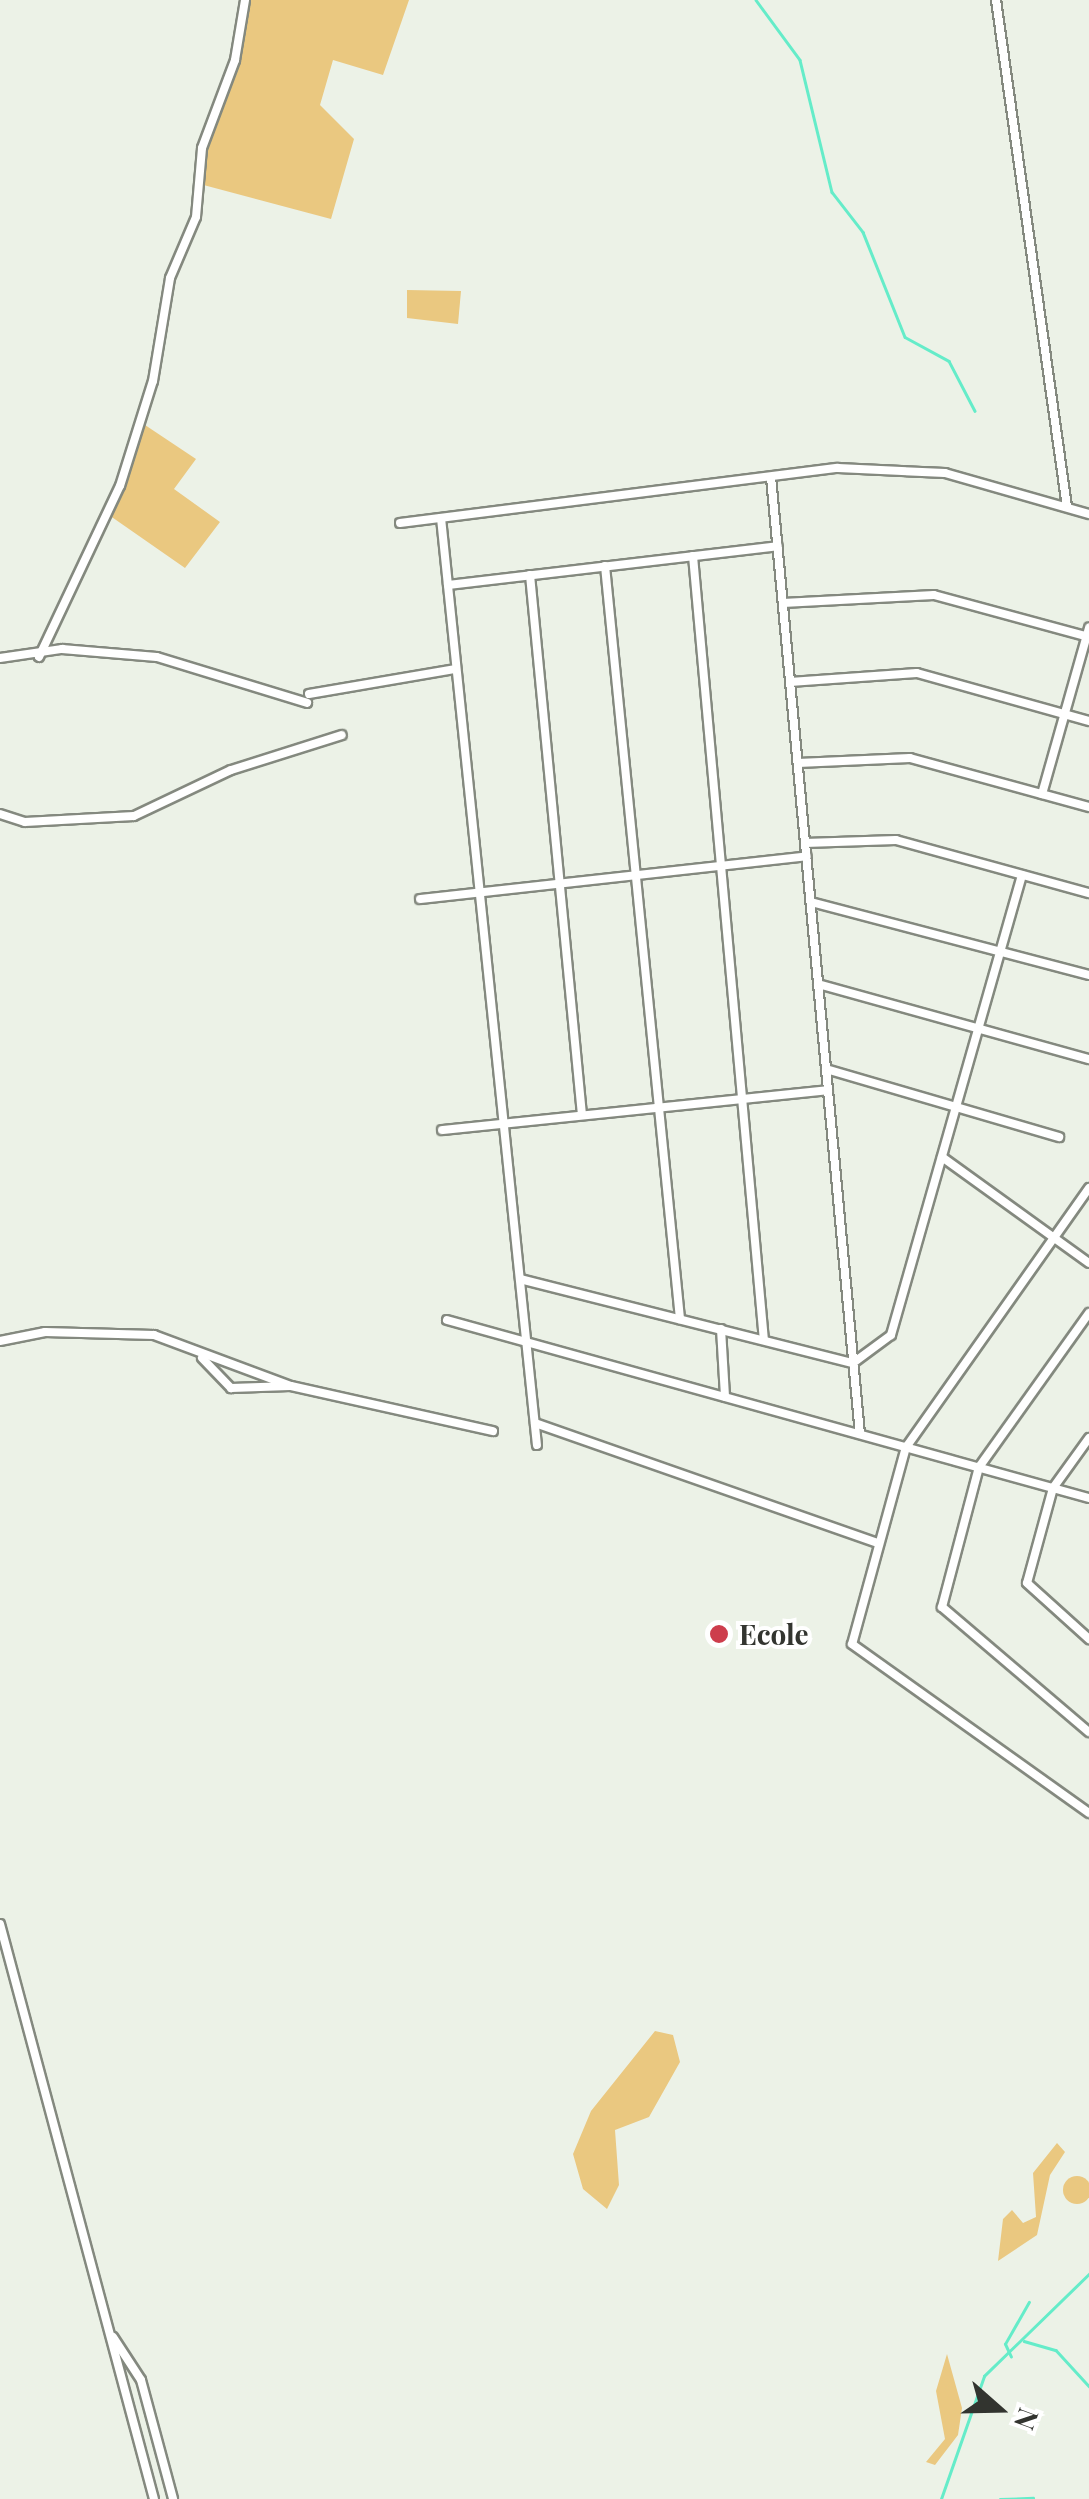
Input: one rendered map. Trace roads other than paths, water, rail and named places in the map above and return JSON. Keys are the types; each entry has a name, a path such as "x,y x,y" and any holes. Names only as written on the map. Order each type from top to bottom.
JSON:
{"street":[{"path":"39,657 120,486 153,381 170,278 196,217 202,148 235,60 245,0"},
{"path":"996,0 1066,507"},
{"path":"400,523 772,476 892,468 1089,514"},
{"path":"772,476 860,1434"},
{"path":"441,518 537,1445"},
{"path":"448,584 778,546"},
{"path":"693,556 764,1340"},
{"path":"605,566 680,1319"},
{"path":"530,575 582,1116"},
{"path":"783,604 934,595 1088,633 1042,794"},
{"path":"0,658 39,657 62,649 157,657 308,698 456,669"},
{"path":"790,682 917,672 1089,721"},
{"path":"0,814 24,822 134,816 230,770 342,735"},
{"path":"798,763 910,758 1089,806"},
{"path":"805,844 896,840 1089,893"},
{"path":"420,899 806,856"},
{"path":"520,1278 854,1362 892,1335 1022,875"},
{"path":"811,902 1089,975"},
{"path":"818,984 1089,1058"},
{"path":"826,1069 1058,1137"},
{"path":"442,1130 828,1090"},
{"path":"942,1157 1089,1263"},
{"path":"1089,1188 906,1447 852,1644 1089,1813"},
{"path":"1089,1313 978,1467 945,1616 1089,1732"},
{"path":"447,1320 1089,1498"},
{"path":"722,1329 725,1397"},
{"path":"0,1340 45,1332 154,1334 198,1355 291,1386 493,1431"},
{"path":"198,1355 231,1388 291,1386"},
{"path":"535,1423 878,1542"},
{"path":"1089,1438 1053,1488 1027,1582 1089,1639"},
{"path":"0,1924 154,2499"},
{"path":"108,2330 141,2380 173,2499"}],"waterway":[{"path":"756,0 800,60 832,192 863,232 905,337 949,361 975,411"},
{"path":"941,2499 984,2376 1089,2274"},
{"path":"1011,2357 1005,2344 1029,2302"},
{"path":"1024,2341 1056,2350 1089,2386"},
{"path":"1000,2499 1033,2498"}],"place":[{"name":"Ecole","path":"719,1634"}]}
